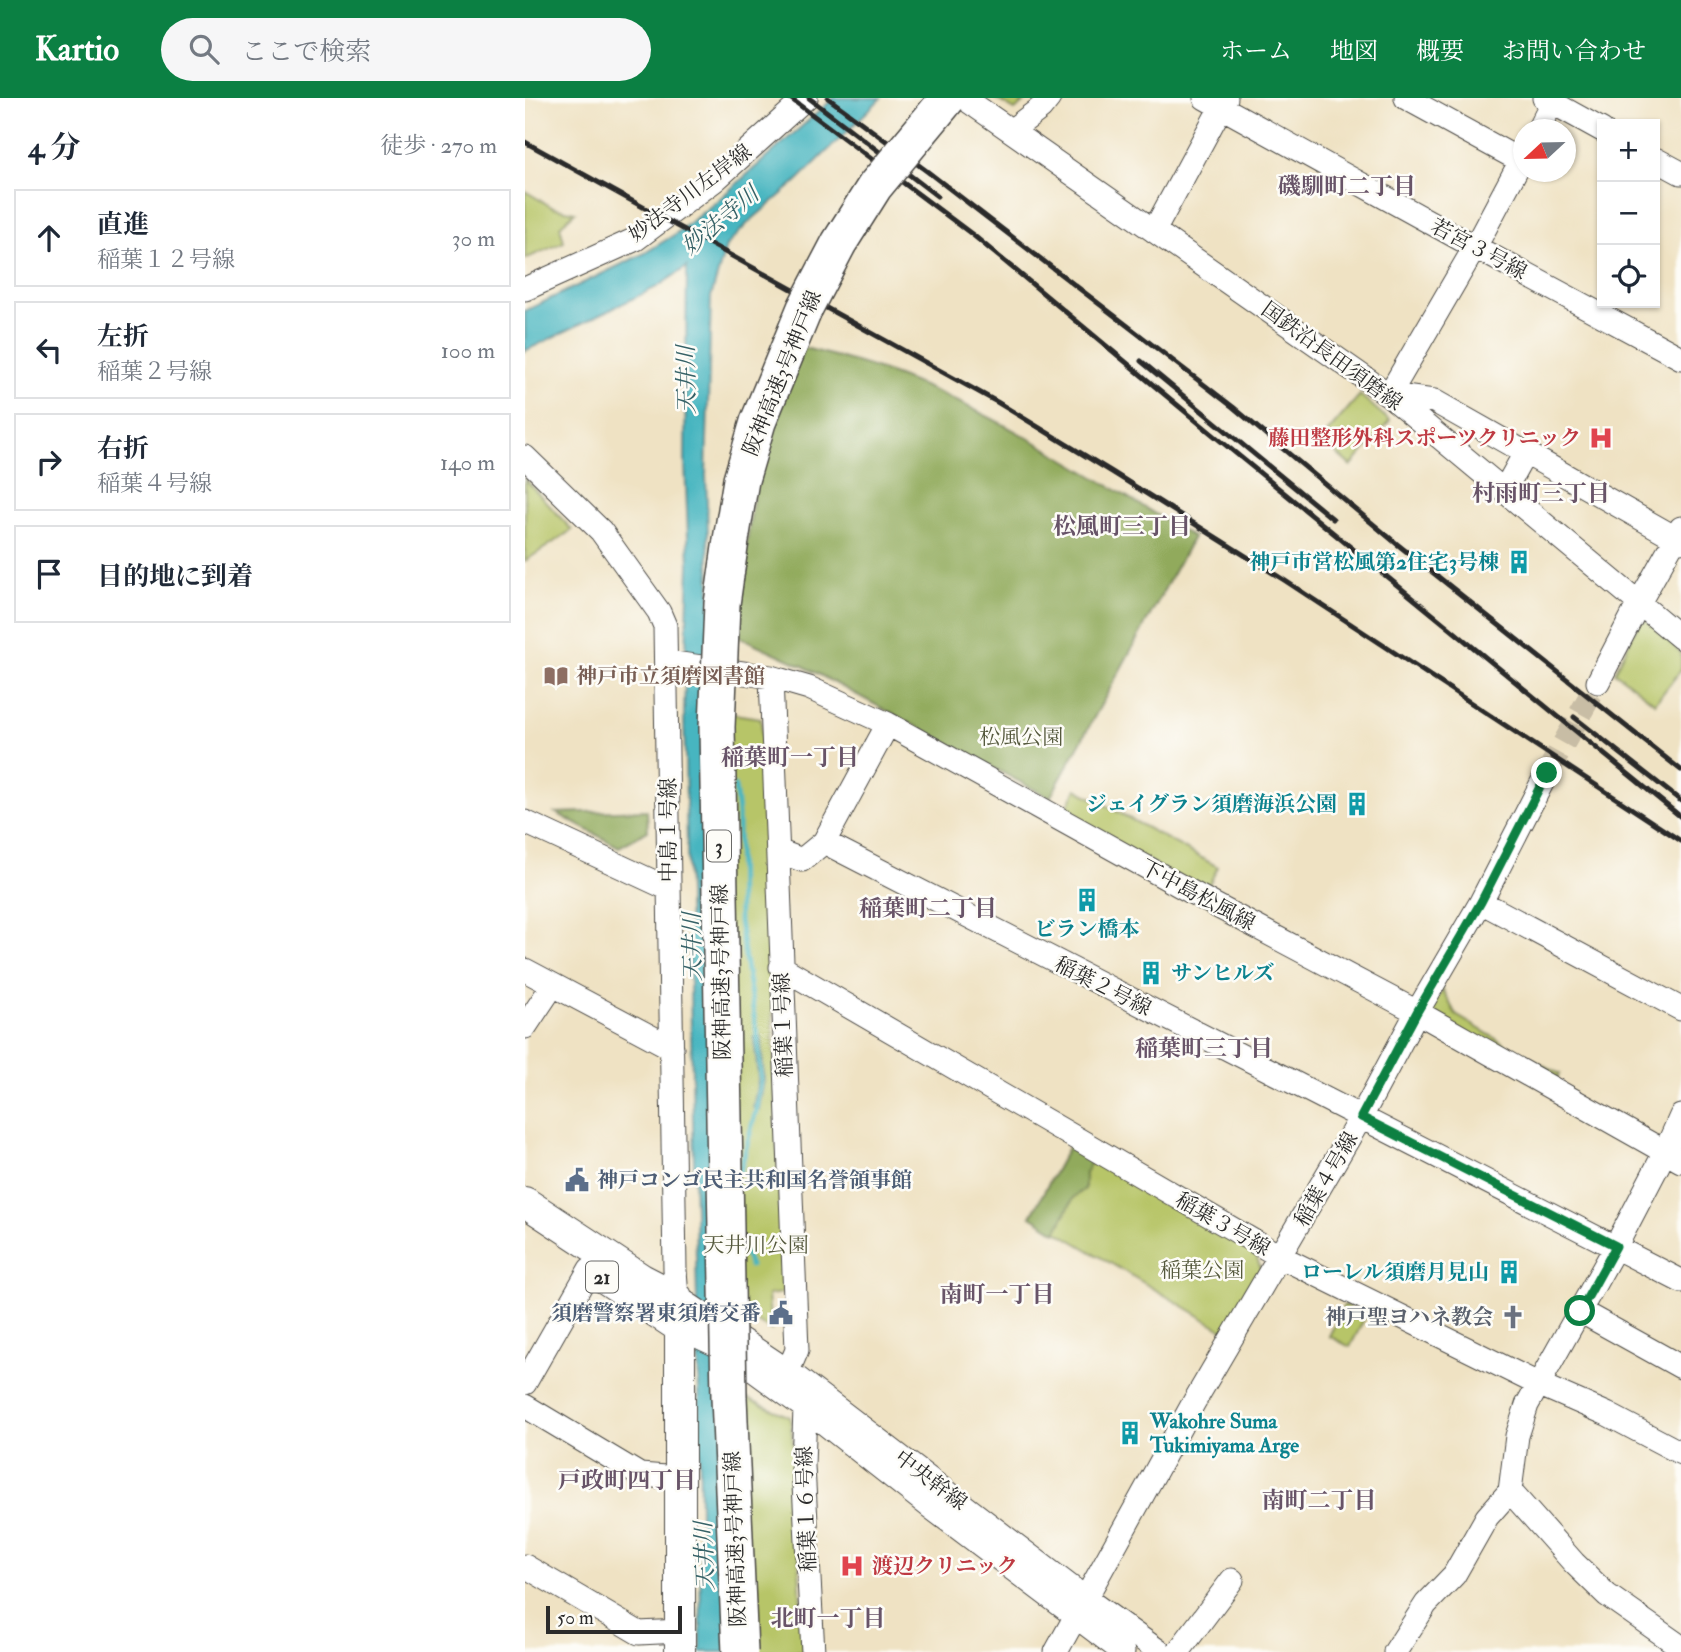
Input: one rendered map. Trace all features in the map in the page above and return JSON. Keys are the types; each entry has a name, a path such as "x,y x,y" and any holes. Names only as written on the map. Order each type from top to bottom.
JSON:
{"highway":[{"name":"阪神高速3号神戸線","path":"720,1652 716,1277 699,729 700,638 709,537 720,475 739,410 788,290 818,231 854,176 918,98"},
{"name":"阪神高速3号神戸線","path":"740,1652 728,1383 717,727 722,617 731,540 741,480 758,422 805,308 839,243 875,186 948,98"}],"main road":[{"name":"21","path":"525,1202 642,1279 686,1312"},
{"name":"21","path":"525,1227 590,1269 686,1312"},
{"path":"680,1642 678,1478 686,1312"}],"street":[{"name":"妙法寺川左岸線","path":"525,289 636,239 715,180 806,98"},
{"name":"国鉄沿長田須磨線","path":"964,98 1389,395 1681,638"},
{"path":"1012,130 1041,108 1049,98"},
{"path":"1406,98 1513,154"},
{"path":"1542,119 1550,99 1597,127"},
{"path":"1154,231 1217,101"},
{"name":"若宮３号線","path":"1217,101 1475,247 1681,358"},
{"path":"1660,162 1681,173"},
{"path":"1513,176 1389,395 1434,401 1679,536 1639,603 1598,682"},
{"path":"1504,491 1525,453"},
{"name":"中島１号線","path":"525,457 600,531 659,612 665,626 672,663 669,889 675,1270 686,1312"},
{"name":"下中島松風線","path":"672,663 771,677 809,688 888,724 1213,904 1417,1012 1673,1156"},
{"name":"稲葉１号線","path":"771,677 797,1350 788,1371"},
{"path":"778,851 802,860 824,842 888,724"},
{"name":"稲葉４号線","path":"1056,1652 1195,1402 1361,1117 1417,1012 1481,902 1547,773"},
{"path":"525,822 669,889"},
{"name":"稲葉２号線","path":"824,842 1681,1281"},
{"path":"1481,902 1681,1009"},
{"name":"稲葉３号線","path":"781,967 1281,1257 1538,1384 1607,1414 1681,1453"},
{"path":"525,970 672,1048"},
{"path":"525,1027 553,985"},
{"path":"1395,1652 1426,1604 1454,1575 1487,1517 1510,1491 1517,1436 1527,1405 1616,1246 1673,1156 1681,1116"},
{"path":"525,1383 590,1269"},
{"path":"1580,1311 1681,1367"},
{"path":"686,1312 723,1337"},
{"name":"中央幹線","path":"723,1337 788,1371 1080,1607 1123,1652"},
{"name":"中央幹線","path":"723,1337 806,1408 929,1506 1080,1607 1160,1652"},
{"path":"525,1406 639,1475 678,1478"},
{"name":"稲葉１６号線","path":"806,1408 803,1466 813,1652"},
{"path":"1510,1491 1574,1563 1607,1595 1681,1647"},
{"path":"525,1566 639,1633 680,1642"},
{"path":"1178,1652 1232,1580"}],"green space":[{"path":"994,98 1029,98 1015,110"},
{"path":"525,191 552,207 575,212 560,226 564,242 525,259"},
{"name":"松風公園","path":"801,347 891,373 979,412 1052,452 1193,537 1050,798 803,666 740,637 743,570 755,487"},
{"path":"1360,395 1390,421 1351,466 1321,440"},
{"path":"525,479 572,530 525,561"},
{"path":"1641,618 1648,621 1681,653 1681,670 1655,703 1615,672"},
{"name":"天井川公園","path":"714,711 761,718 783,1293 768,1295 771,1330 733,1308"},
{"path":"1076,789 1218,867 1205,892 1063,815"},
{"path":"647,810 648,831 619,847 556,813"},
{"path":"1443,990 1456,1015 1560,1074 1554,1083 1428,1011"},
{"name":"稲葉公園","path":"1069,1146 1255,1253 1261,1269 1225,1331 1031,1216"},
{"path":"1069,1146 1093,1159 1085,1173 1085,1189 1074,1197 1056,1232 1031,1216"},
{"path":"1344,1305 1366,1316 1350,1347 1329,1336"},
{"path":"726,1389 790,1417 803,1652 736,1652"}],"water":[{"path":"834,98 881,98 726,246 711,297 706,475 714,709 735,1652 701,1652 699,1395 684,711 689,564 685,460 687,267 657,287 525,351 525,311 643,254 674,235 716,202"},
{"path":"761,1036 764,1080 759,1109 753,1108 758,1079 754,1037"}],"waterway":[{"path":"735,786 738,813 739,921 758,1041"},
{"path":"740,1171 758,1103"},
{"path":"742,1246 750,1266"}],"tunnel":[{"path":"1547,773 1598,682"}],"railway":[{"path":"790,98 973,235 1681,817"},
{"path":"809,98 937,196"},
{"path":"828,98 1233,407 1397,544 1681,770"},
{"path":"525,142 997,402 1284,580 1681,841"},
{"path":"1141,361 1333,519"},
{"path":"1574,717 1681,801"}],"place":[{"name":"藤田整形外科スポーツクリニック","path":"1601,438"},
{"name":"神戸市営松風第2住宅3号棟","path":"1519,562"},
{"name":"神戸市立須磨図書館","path":"556,676"},
{"name":"ジェイグラン須磨海浜公園","path":"1357,804"},
{"name":"ビラン橋本","path":"1087,900"},
{"name":"サンヒルズ","path":"1151,973"},
{"name":"神戸コンゴ民主共和国名誉領事館","path":"577,1180"},
{"name":"ローレル須磨月見山","path":"1509,1272"},
{"name":"須磨警察署東須磨交番","path":"781,1313"},
{"name":"神戸聖ヨハネ教会","path":"1513,1317"},
{"name":"Wakohre Suma Tukimiyama Arge","path":"1130,1433"},
{"name":"渡辺クリニック","path":"852,1566"}],"district":[{"name":"磯馴町二丁目","path":"1347,186"},
{"name":"村雨町三丁目","path":"1541,493"},
{"name":"松風町三丁目","path":"1122,526"},
{"name":"稲葉町一丁目","path":"790,757"},
{"name":"稲葉町二丁目","path":"928,908"},
{"name":"稲葉町三丁目","path":"1204,1048"},
{"name":"南町一丁目","path":"997,1294"},
{"name":"戸政町四丁目","path":"627,1480"},
{"name":"南町二丁目","path":"1319,1500"},
{"name":"北町一丁目","path":"828,1618"}],"route":[{"path":"1547,773 1481,902 1417,1012 1361,1117 1616,1246 1580,1311"}],"water label":[{"name":"妙法寺川","path":"720,220"},
{"name":"天井川","path":"686,380"},
{"name":"天井川","path":"692,947"},
{"name":"天井川","path":"704,1556"}]}
